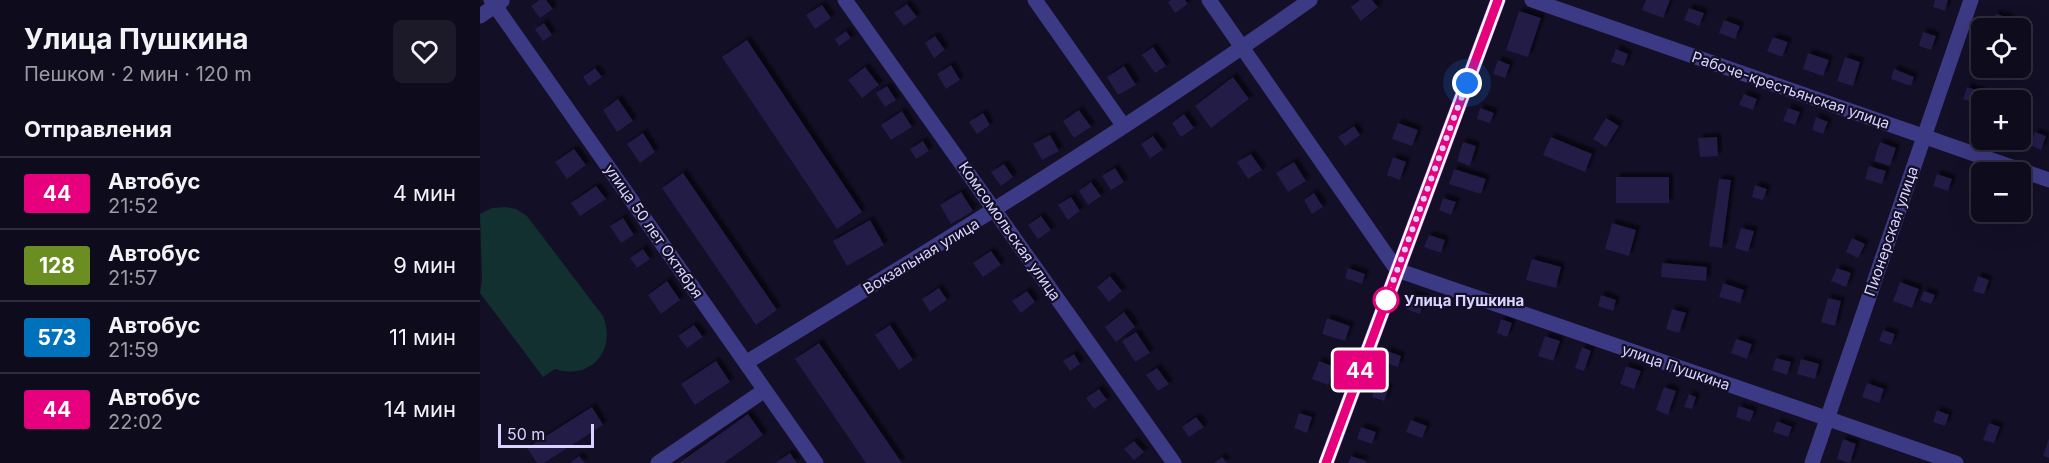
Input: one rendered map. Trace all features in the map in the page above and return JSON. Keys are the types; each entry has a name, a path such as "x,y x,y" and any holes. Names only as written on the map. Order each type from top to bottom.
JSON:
{"main road":[{"path":"1326,463 1498,0"}],"street":[{"name":"Комсомольская улица","path":"845,0 1174,463"},
{"path":"1035,0 1123,125"},
{"path":"1209,0 1397,270"},
{"name":"Вокзальная улица","path":"747,362 996,210 1242,48 1310,0"},
{"name":"Рабоче-крестьянская улица","path":"1532,0 2049,180"},
{"name":"Пионерская улица","path":"1812,463 1971,0"},
{"path":"480,16 496,2"},
{"name":"улица 50 лет Октября","path":"496,2 816,463"},
{"name":"улица Пушкина","path":"1397,270 1956,463"},
{"path":"658,463 765,390"}],"green space":[{"path":"492,208 516,209 527,216 603,316 606,340 603,351 598,360 580,371 568,372 555,369 543,377 480,293 482,279 480,214"}],"building":[{"path":"539,0 546,0 553,9 540,18 531,6"},
{"path":"1185,0 1188,4 1175,13 1168,2"},
{"path":"1360,0 1372,0 1378,7 1361,21 1351,7"},
{"path":"1646,0 1670,0 1663,18 1642,10"},
{"path":"1935,0 1948,0 1945,11 1933,7"},
{"path":"907,4 917,17 904,26 894,13"},
{"path":"822,5 831,18 815,29 806,15"},
{"path":"1689,8 1704,13 1699,26 1684,20"},
{"path":"1519,11 1541,18 1528,57 1506,50"},
{"path":"1996,14 2010,18 1994,18"},
{"path":"1724,20 1740,26 1735,39 1719,33"},
{"path":"544,23 552,35 543,41 535,29"},
{"path":"846,31 851,38 839,46 835,39"},
{"path":"1923,32 1936,36 1931,50 1919,46"},
{"path":"935,36 945,50 934,58 925,43"},
{"path":"1773,37 1788,42 1782,57 1767,51"},
{"path":"747,40 862,212 837,229 722,57"},
{"path":"1153,47 1166,66 1155,73 1142,55"},
{"path":"1616,49 1628,54 1624,66 1611,62"},
{"path":"1808,53 1829,60 1823,76 1803,69"},
{"path":"1845,57 1860,62 1853,86 1837,81"},
{"path":"1498,60 1510,65 1505,78 1493,74"},
{"path":"951,65 960,80 946,89 937,74"},
{"path":"1124,66 1136,85 1118,95 1107,77"},
{"path":"865,67 879,85 862,98 848,80"},
{"path":"595,68 602,77 589,86 583,77"},
{"path":"1894,69 1914,77 1911,86 1891,79"},
{"path":"1233,77 1249,99 1211,128 1195,106"},
{"path":"887,86 896,100 885,107 876,93"},
{"path":"1967,87 1977,90 1971,90 1971,102 1963,99"},
{"path":"1744,94 1757,99 1753,110 1739,105"},
{"path":"618,99 633,121 617,132 603,110"},
{"path":"1480,108 1494,113 1490,123 1477,119"},
{"path":"1788,108 1800,112 1795,125 1783,121"},
{"path":"1079,110 1091,127 1074,138 1063,121"},
{"path":"902,111 912,127 891,140 881,125"},
{"path":"983,113 990,125 977,134 969,122"},
{"path":"1184,114 1194,128 1181,137 1172,123"},
{"path":"1816,117 1828,122 1823,134 1812,130"},
{"path":"1606,118 1619,126 1606,147 1593,139"},
{"path":"1398,123 1418,130 1412,146 1392,139"},
{"path":"1354,126 1360,135 1345,146 1338,137"},
{"path":"2035,132 2046,136 2041,150 2031,145"},
{"path":"643,133 655,152 640,163 627,144"},
{"path":"1050,135 1059,151 1042,160 1033,144"},
{"path":"1153,136 1163,150 1150,158 1141,144"},
{"path":"1551,137 1592,154 1585,172 1543,155"},
{"path":"1717,137 1718,156 1700,157 1698,138"},
{"path":"923,141 929,151 916,159 910,149"},
{"path":"1463,142 1476,146 1470,166 1457,161"},
{"path":"1880,142 1896,148 1890,166 1874,161"},
{"path":"574,149 586,165 567,179 555,162"},
{"path":"1251,154 1262,170 1248,179 1237,162"},
{"path":"1393,157 1406,162 1400,180 1387,175"},
{"path":"1294,162 1306,181 1288,192 1276,173"},
{"path":"1004,164 1013,177 1001,186 991,172"},
{"path":"1869,166 1886,171 1882,184 1865,179"},
{"path":"1115,168 1124,182 1111,190 1102,176"},
{"path":"1454,169 1486,179 1481,194 1449,184"},
{"path":"683,173 777,310 756,325 662,188"},
{"path":"1937,174 1952,179 1948,191 1933,186"},
{"path":"1616,177 1669,177 1669,203 1616,203"},
{"path":"1719,179 1731,180 1722,248 1709,246"},
{"path":"1091,182 1101,196 1088,205 1079,191"},
{"path":"1755,185 1767,189 1763,200 1752,197"},
{"path":"596,186 606,199 580,216 571,203"},
{"path":"961,192 973,211 951,224 940,205"},
{"path":"1314,193 1323,207 1312,214 1304,200"},
{"path":"1071,197 1080,211 1068,220 1058,205"},
{"path":"1443,198 1456,202 1451,215 1439,210"},
{"path":"1041,216 1051,230 1038,239 1028,225"},
{"path":"623,218 634,235 621,243 610,226"},
{"path":"870,220 884,245 847,266 833,241"},
{"path":"1612,223 1636,230 1629,256 1605,249"},
{"path":"1741,228 1754,231 1748,252 1735,248"},
{"path":"1429,235 1445,240 1441,253 1424,247"},
{"path":"1852,238 1865,244 1858,258 1846,252"},
{"path":"643,249 650,259 637,268 630,258"},
{"path":"991,251 1001,265 983,277 973,263"},
{"path":"1532,259 1561,267 1556,288 1526,280"},
{"path":"1662,263 1707,267 1706,281 1661,277"},
{"path":"1348,268 1365,274 1362,284 1345,278"},
{"path":"1837,268 1851,273 1846,287 1831,281"},
{"path":"1110,276 1122,291 1109,302 1097,287"},
{"path":"1978,276 1989,280 1984,294 1973,291"},
{"path":"667,281 680,300 661,314 648,295"},
{"path":"1900,282 1919,289 1912,308 1893,301"},
{"path":"1723,283 1744,290 1740,303 1719,297"},
{"path":"939,288 947,300 930,312 922,299"},
{"path":"1027,291 1035,302 1021,313 1012,301"},
{"path":"1924,291 1935,295 1931,304 1920,300"},
{"path":"1411,294 1425,298 1420,314 1406,309"},
{"path":"1601,295 1616,300 1613,311 1598,306"},
{"path":"1828,298 1841,301 1835,326 1821,322"},
{"path":"1672,309 1686,313 1679,333 1666,329"},
{"path":"1124,312 1135,327 1116,342 1105,327"},
{"path":"1327,318 1350,326 1345,341 1322,334"},
{"path":"1501,319 1512,323 1507,337 1497,333"},
{"path":"694,325 703,337 687,348 678,336"},
{"path":"890,325 913,360 899,370 875,335"},
{"path":"1883,330 1895,334 1891,345 1879,341"},
{"path":"1136,332 1150,353 1135,362 1122,341"},
{"path":"1545,336 1560,341 1553,361 1538,356"},
{"path":"1736,339 1752,344 1747,359 1731,353"},
{"path":"819,343 902,463 866,463 795,359"},
{"path":"1582,347 1591,351 1584,371 1575,368"},
{"path":"1387,351 1401,356 1398,367 1383,362"},
{"path":"1074,354 1080,364 1070,371 1063,361"},
{"path":"1776,358 1791,362 1787,375 1772,370"},
{"path":"1801,359 1819,364 1815,379 1797,374"},
{"path":"716,361 730,382 695,405 681,384"},
{"path":"1319,361 1335,367 1328,385 1312,379"},
{"path":"1626,366 1641,371 1634,389 1620,384"},
{"path":"1157,368 1169,384 1158,391 1146,375"},
{"path":"1867,383 1884,389 1879,403 1862,397"},
{"path":"1376,384 1389,388 1384,401 1372,397"},
{"path":"1664,387 1676,391 1668,415 1656,410"},
{"path":"1099,389 1107,400 1094,409 1086,398"},
{"path":"1689,394 1696,397 1692,409 1684,407"},
{"path":"1739,406 1754,411 1750,422 1736,417"},
{"path":"592,407 603,425 544,463 537,463 527,448"},
{"path":"1937,410 1949,415 1945,426 1933,422"},
{"path":"1299,413 1312,417 1307,433 1294,428"},
{"path":"748,414 763,435 724,463 679,463"},
{"path":"1196,417 1204,427 1189,437 1182,427"},
{"path":"1411,420 1427,426 1422,438 1406,432"},
{"path":"1777,421 1792,427 1788,437 1773,432"},
{"path":"1989,423 2000,427 1994,443 1983,440"},
{"path":"1361,427 1376,432 1372,444 1357,439"},
{"path":"2049,438 2049,458 2043,456"},
{"path":"1843,439 1856,444 1850,463 1837,459"},
{"path":"1134,441 1144,452 1134,460 1124,449"},
{"path":"790,453 797,463 775,463"},
{"path":"579,456 585,463 570,463"},
{"path":"1351,456 1366,461 1365,463 1348,463"},
{"path":"1222,457 1227,463 1214,463"}],"bus line":[{"name":"44","path":"1326,463 1498,0"}],"place":[{"name":"Улица Пушкина","path":"1386,300"}],"route":[{"path":"1386,300 1467,83"}]}
